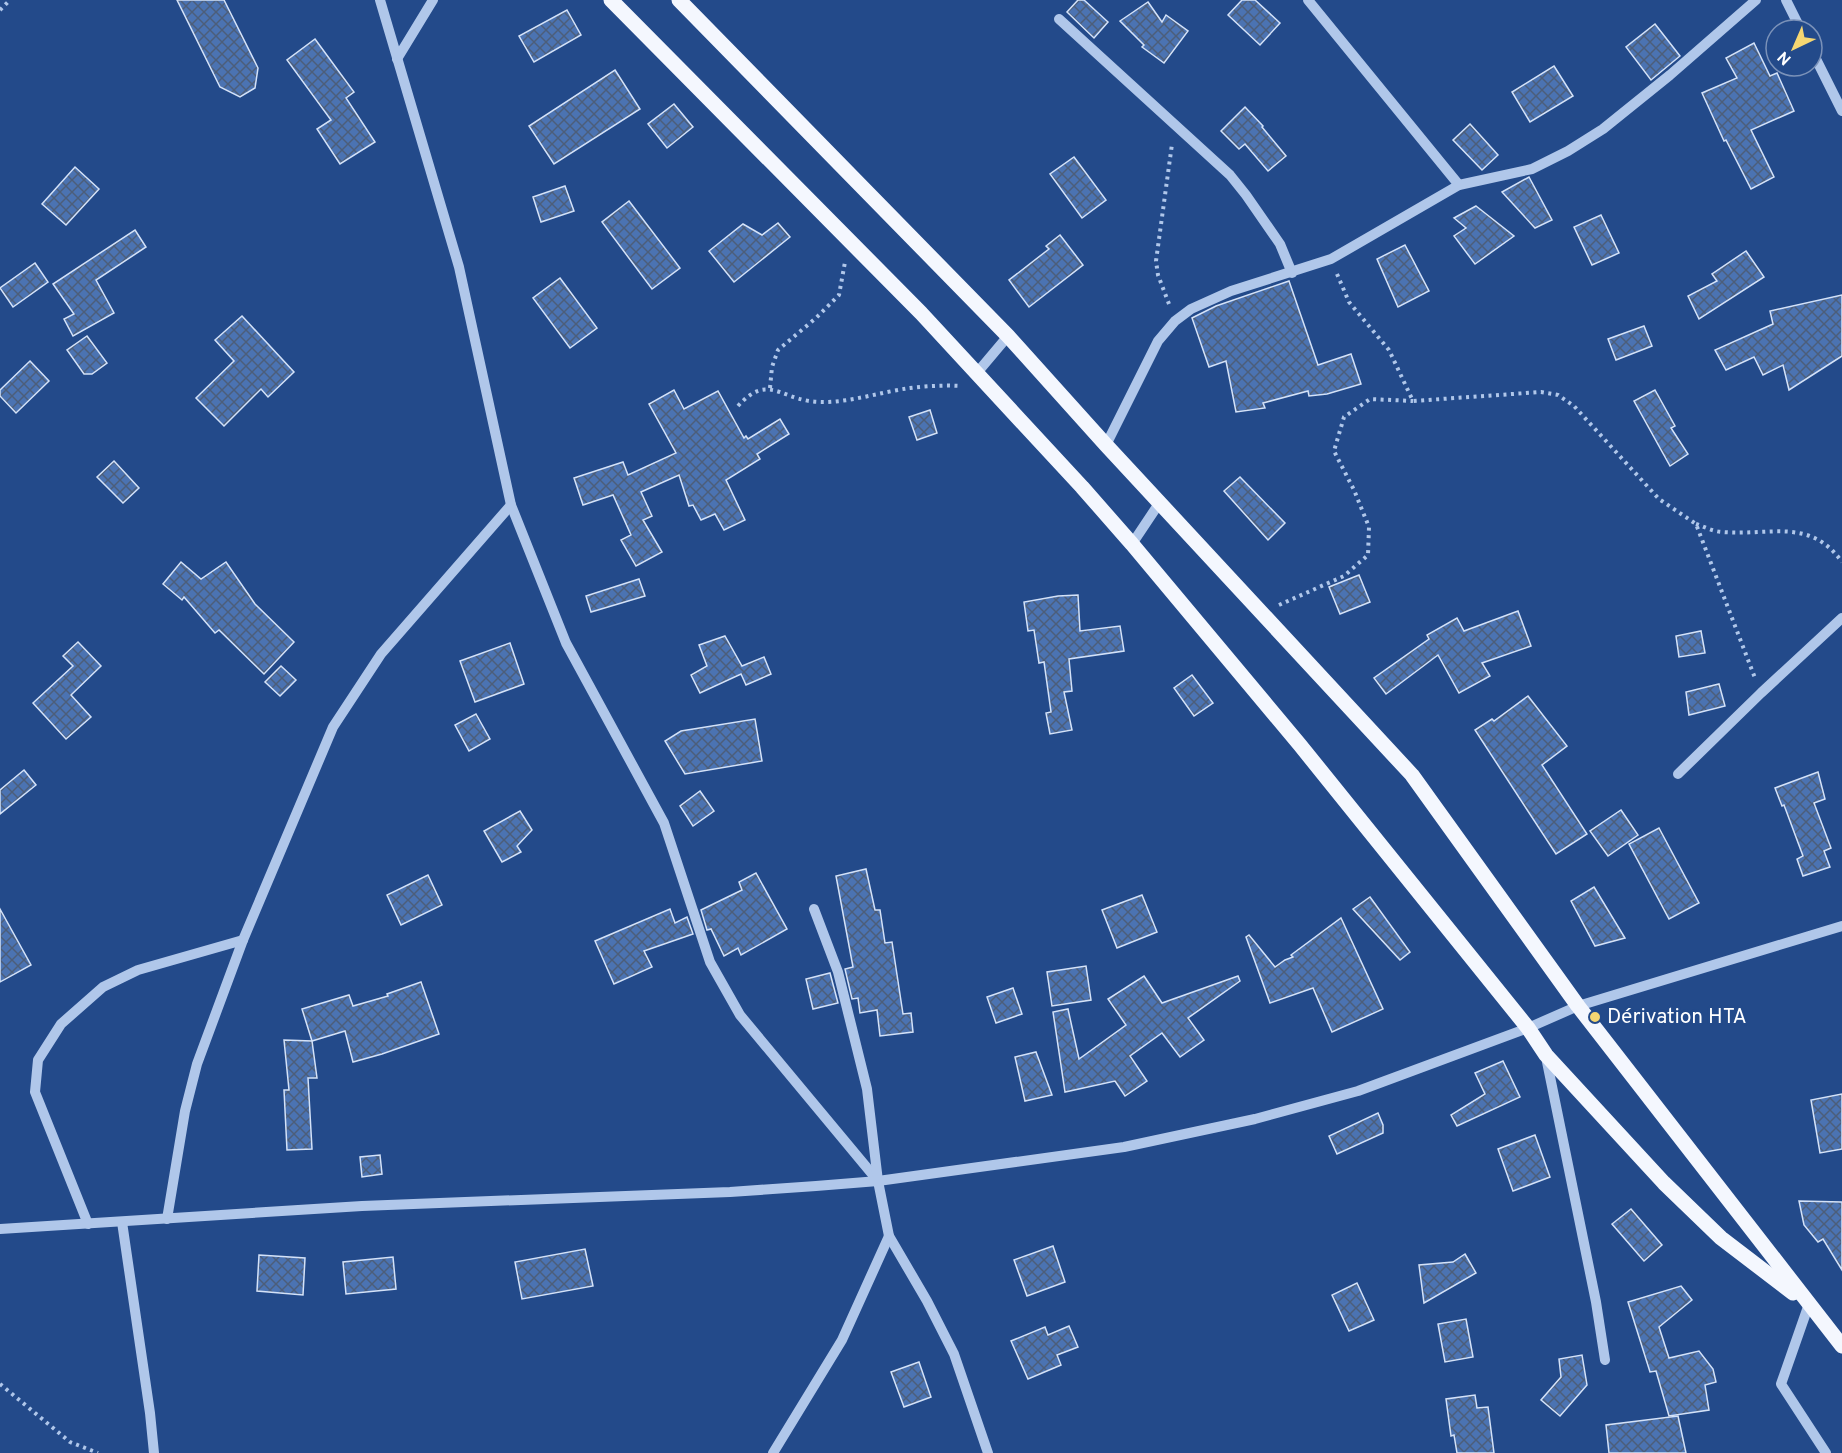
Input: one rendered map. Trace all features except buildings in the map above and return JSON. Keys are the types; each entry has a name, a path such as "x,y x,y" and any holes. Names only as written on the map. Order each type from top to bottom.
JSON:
{"main road":[{"path":"611,0 921,313 1082,487 1300,745 1528,1028 1546,1055 1664,1183 1721,1238 1809,1304"},
{"path":"679,0 1008,336 1412,775 1578,1006 1842,1346"}],"street":[{"path":"380,0 459,267 512,505 566,643 664,823 710,962 740,1015 878,1181"},
{"path":"397,59 433,0"},
{"path":"1308,0 1459,185"},
{"path":"1106,445 1158,341 1175,321 1191,309 1231,291 1331,259 1459,185 1532,170 1569,151 1603,129 1670,75 1756,0"},
{"path":"1786,0 1796,18"},
{"path":"1059,19 1230,175 1280,244 1292,273"},
{"path":"1824,75 1842,111"},
{"path":"976,374 1008,336"},
{"path":"1132,544 1160,502"},
{"path":"167,1219 184,1111 197,1064 243,940 333,727 381,654 512,505"},
{"path":"1678,774 1842,618"},
{"path":"814,909 838,972 867,1089 878,1181 890,1236 954,1354 988,1453"},
{"path":"0,1229 362,1206 730,1192 878,1181 1124,1147 1255,1119 1358,1090 1528,1028 1578,1006 1842,926"},
{"path":"88,1224 35,1092 38,1060 61,1024 103,987 138,970 243,940"},
{"path":"1546,1055 1596,1302 1605,1360"},
{"path":"122,1222 154,1453"},
{"path":"772,1453 842,1340 890,1236"},
{"path":"1809,1304 1781,1384 1826,1453"}],"path":[{"path":"0,10 10,0"},
{"path":"1175,321 1158,275 1156,261 1176,126"},
{"path":"770,388 772,367 777,350 816,318 839,295 845,256"},
{"path":"1331,259 1348,302 1389,350 1413,400"},
{"path":"738,406 752,393 770,388 810,401 842,401 910,388 941,385 962,386"},
{"path":"1261,612 1344,576 1368,555 1369,527 1354,490 1334,451 1344,417 1370,399 1413,400 1541,392 1558,395 1574,406 1659,500 1696,524 1721,532 1785,531 1810,535 1834,550 1842,562"},
{"path":"1696,524 1761,693"},
{"path":"0,1384 70,1442 98,1453"}],"place":[{"name":"Dérivation HTA","path":"1595,1017"}]}
